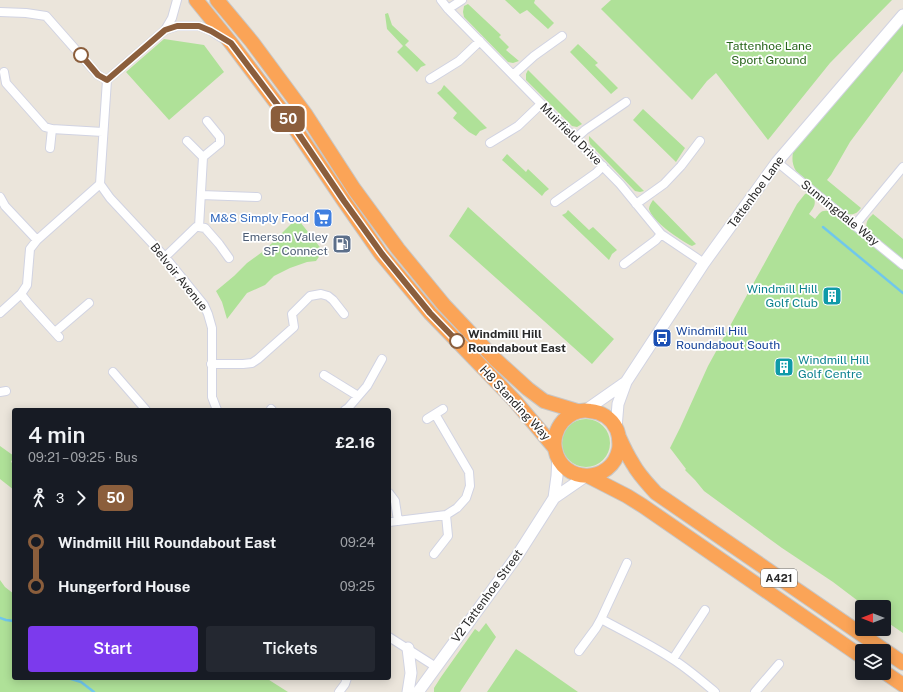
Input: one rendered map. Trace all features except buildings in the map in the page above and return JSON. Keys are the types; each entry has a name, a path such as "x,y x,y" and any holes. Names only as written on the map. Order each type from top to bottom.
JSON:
{"highway":[{"name":"H8 Standing Way","path":"196,0 231,43 292,124 382,254 430,313 515,401 556,453"},
{"name":"H8 Standing Way","path":"218,0 252,42 306,115 354,189 398,249 444,305 495,358 528,389 544,401 582,411"},
{"name":"A421","path":"582,411 595,411 611,420 632,464 642,478 656,492 903,663"},
{"path":"556,453 555,435 559,425 567,416 582,411"},
{"path":"587,476 600,474 609,468 616,459 620,448 618,432"},
{"name":"A421","path":"556,453 563,466 569,471 577,475 587,476 643,506 855,652"},
{"path":"891,677 903,685"}],"street":[{"path":"0,312 21,294 27,285 30,249 37,240 100,184 107,80 165,30 172,18 177,0"},
{"name":"Muirfield Drive","path":"441,0 448,9 620,184 661,234 704,263"},
{"path":"448,9 462,0"},
{"path":"0,12 26,13 46,16 98,75 107,80"},
{"name":"Tattenhoe Lane","path":"618,432 618,404 626,382 704,263 777,162 903,15"},
{"path":"165,30 177,26 199,26 211,31 231,43"},
{"path":"513,75 534,56 562,36"},
{"path":"430,79 459,61 480,41"},
{"path":"4,72 6,83 45,127 52,129 103,132"},
{"path":"575,139 585,130 626,102"},
{"path":"490,143 518,126 541,104"},
{"path":"199,227 203,157 220,143 220,137 207,121"},
{"path":"50,148 52,129"},
{"path":"187,141 203,157"},
{"path":"636,204 664,184 681,166 700,141"},
{"name":"Sunningdale Way","path":"777,162 903,265"},
{"path":"555,202 596,173 603,166"},
{"path":"855,225 903,166"},
{"name":"Belvoir Avenue","path":"100,184 110,198 165,257 204,305 212,328 212,397 216,408"},
{"path":"201,195 257,197"},
{"path":"0,197 5,206 37,240"},
{"path":"165,257 196,227 199,227 205,228 229,258"},
{"path":"624,264 656,240 661,234"},
{"path":"21,294 57,335 89,303"},
{"path":"212,364 252,363 294,327 292,314 310,296 321,294 328,296 333,300 346,312 338,321"},
{"path":"347,408 367,386 382,359"},
{"path":"113,372 144,408"},
{"path":"324,375 358,396"},
{"name":"Tattenhoe Lane","path":"582,411 626,382"},
{"path":"427,419 443,409"},
{"path":"391,522 446,515 457,508 466,498 470,486 469,472 435,414"},
{"name":"V2 Tattenhoe Street","path":"554,498 557,476 556,453"},
{"name":"V2 Tattenhoe Street","path":"418,692 425,687 436,667 517,556 554,498 587,476"},
{"path":"391,496 395,501 398,521"},
{"path":"434,554 448,536 446,515"},
{"path":"579,651 601,619 627,563"},
{"path":"673,659 704,610"},
{"path":"601,619 673,659 715,692"},
{"path":"391,638 436,667"},
{"path":"408,648 411,673 408,692"},
{"path":"755,692 779,664"},
{"path":"339,692 346,680"}],"green space":[{"path":"505,0 535,0 534,3 554,23 548,29 527,10 520,14"},
{"name":"Tattenhoe Lane Sport Ground","path":"611,0 892,0 830,63 768,140 716,73 707,81 692,100 601,9"},
{"path":"468,4 501,35 499,37 509,47 506,50 519,61 513,63 508,62 464,17 464,6"},
{"path":"388,13 392,25 409,41 405,45 426,65 421,67 417,72 397,52 403,46 387,29 385,14"},
{"path":"903,20 903,71 850,142 827,180 861,208 856,213 848,214 796,171 792,157 793,152"},
{"path":"164,39 204,45 224,72 169,120 126,72"},
{"path":"578,44 598,63 595,65 618,88 611,94 570,52"},
{"path":"528,70 582,124 577,127 572,126 526,80"},
{"path":"444,85 487,128 480,131 476,136 453,118 457,113 437,93"},
{"path":"643,109 685,148 676,162 633,120"},
{"path":"589,136 644,191 635,191 590,144"},
{"path":"507,154 526,172 528,169 549,189 542,196 502,160"},
{"name":"Windmill Hill Golf Centre","path":"809,193 814,197 815,204 809,214 815,219 822,212 832,212 903,269 903,633 891,625 891,600 857,600 704,491 685,470 686,469 670,448 708,366 797,204 805,194"},
{"path":"653,200 696,244 692,246 681,240 655,219 649,209"},
{"path":"468,207 614,339 592,364 449,236"},
{"path":"568,210 589,230 593,227 617,250 612,254 609,260 562,215"},
{"path":"873,214 903,239 903,260 867,230 867,221"},
{"path":"297,218 323,251 316,261 307,262 290,268 274,276 265,285 247,293 227,319 222,302 216,291 247,263 265,250"},
{"path":"581,419 591,419 603,426 610,438 610,448 603,460 591,467 581,467 573,463 566,456 562,448 562,438 566,430 573,423"},
{"path":"0,446 12,455 12,488 0,479"},
{"path":"0,580 5,587 12,592 12,680 269,680 288,692 0,692"},
{"path":"486,623 496,637 460,692 434,692 434,688 441,677 475,629 479,632"},
{"path":"516,649 525,655 578,692 487,692"}],"waterway":[{"path":"823,227 903,293"},
{"path":"0,618 12,621"},
{"path":"74,680 81,682 94,692"}],"bus line":[{"name":"50","path":"81,55 98,75 107,80 165,30 177,26 199,26 211,31 231,43 292,124 382,254 430,313 457,341"}],"place":[{"name":"M&S Simply Food","path":"323,218"},
{"name":"Emerson Valley SF Connect","path":"342,244"},
{"name":"Windmill Hill Golf Club","path":"832,296"},
{"name":"Windmill Hill Roundabout South","path":"662,338"},
{"name":"Windmill Hill Roundabout East","path":"457,341"},
{"name":"Windmill Hill Golf Centre","path":"784,367"}]}
